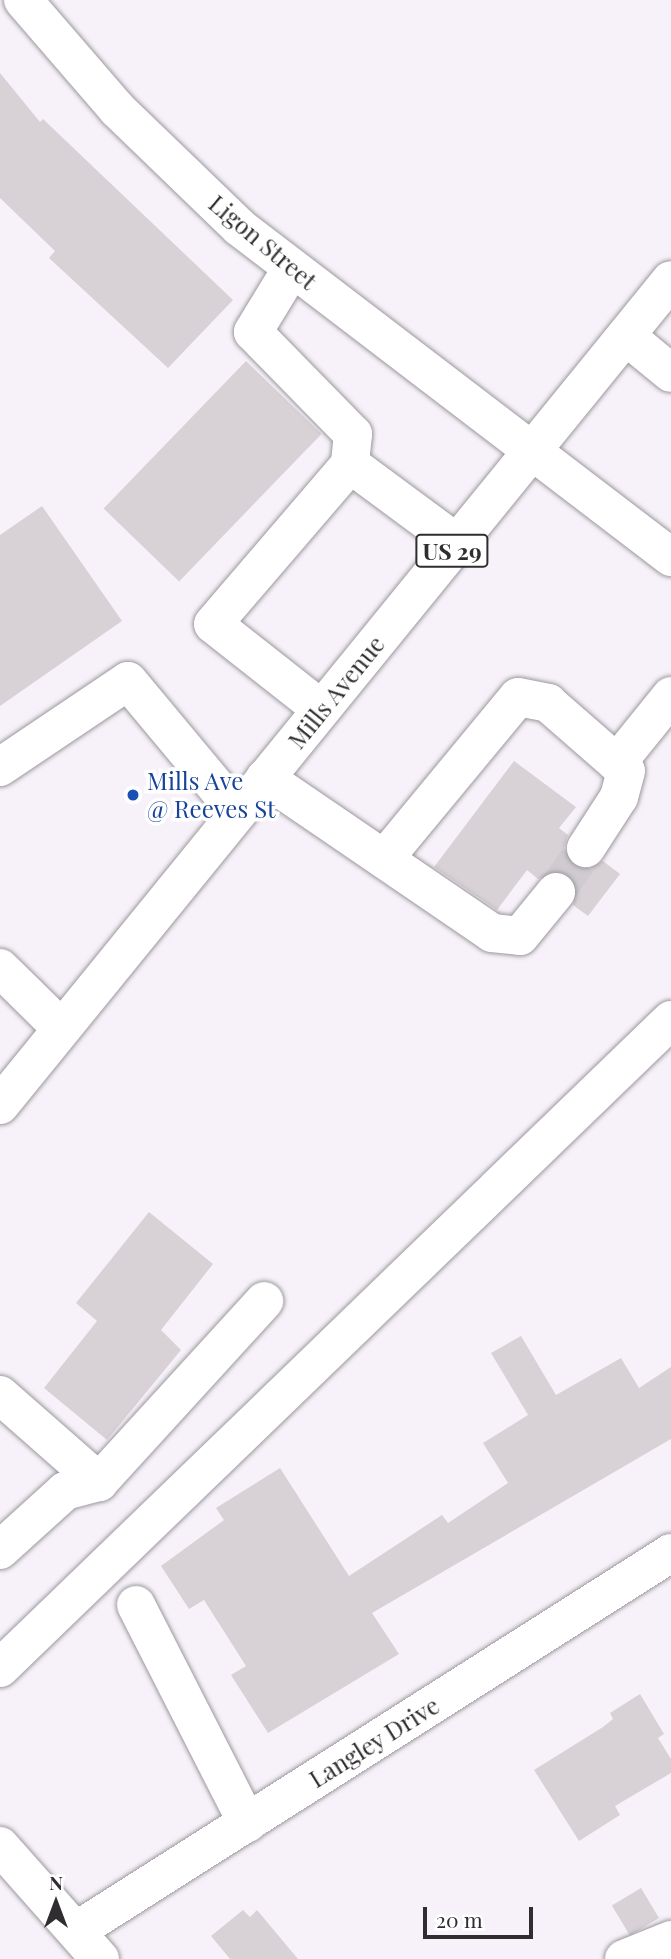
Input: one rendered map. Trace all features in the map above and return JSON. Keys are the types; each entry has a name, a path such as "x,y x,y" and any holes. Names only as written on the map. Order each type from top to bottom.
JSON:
{"street":[{"name":"Ligon Street","path":"23,0 117,110 239,228 534,449 671,557"},
{"path":"292,268 253,332 353,434 350,464 213,624 321,709"},
{"name":"Mills Avenue","path":"0,1105 671,279"},
{"path":"626,336 671,373"},
{"path":"350,464 457,544"},
{"path":"0,767 128,681 237,812"},
{"path":"384,859 517,696 548,703 626,771 619,797 586,848"},
{"path":"617,763 671,696"},
{"path":"265,778 492,933 520,936 556,892"},
{"path":"0,968 61,1028"},
{"path":"0,1668 671,1020"},
{"path":"0,1550 65,1492 99,1482 264,1301"},
{"path":"0,1395 99,1482"},
{"name":"Langley Drive","path":"88,1945 247,1823 671,1553"},
{"path":"136,1605 247,1823"},
{"path":"0,1846 88,1945"},
{"path":"624,1959 671,1940"}],"building":[{"path":"0,73 40,122 43,119 233,300 168,368 49,258 55,251 0,198"},
{"path":"246,361 322,434 179,581 104,508"},
{"path":"42,506 122,621 0,706 0,535"},
{"path":"514,761 576,807 559,828 568,835 564,848 574,866 586,870 603,861 620,874 588,916 573,905 576,884 560,871 538,879 527,870 497,910 434,867"},
{"path":"149,1212 213,1264 161,1330 181,1350 107,1440 44,1388 97,1321 76,1303"},
{"path":"521,1336 556,1395 621,1358 639,1388 671,1367 671,1439 372,1613 399,1654 268,1733 231,1675 246,1666 204,1600 189,1609 161,1566 224,1520 216,1508 280,1468 349,1576 442,1515 448,1523 508,1483 483,1443 528,1415 491,1353"},
{"path":"640,1694 664,1734 658,1738 671,1759 671,1773 615,1806 620,1815 579,1841 534,1770 603,1727 613,1719 610,1713"},
{"path":"641,1888 659,1918 630,1936 612,1906"},
{"path":"243,1910 250,1917 257,1910 298,1959 230,1959 211,1936"}],"tunnel":[{"path":"556,892 586,848"}],"place":[{"name":"Mills Ave @ Reeves St","path":"133,795"}]}
